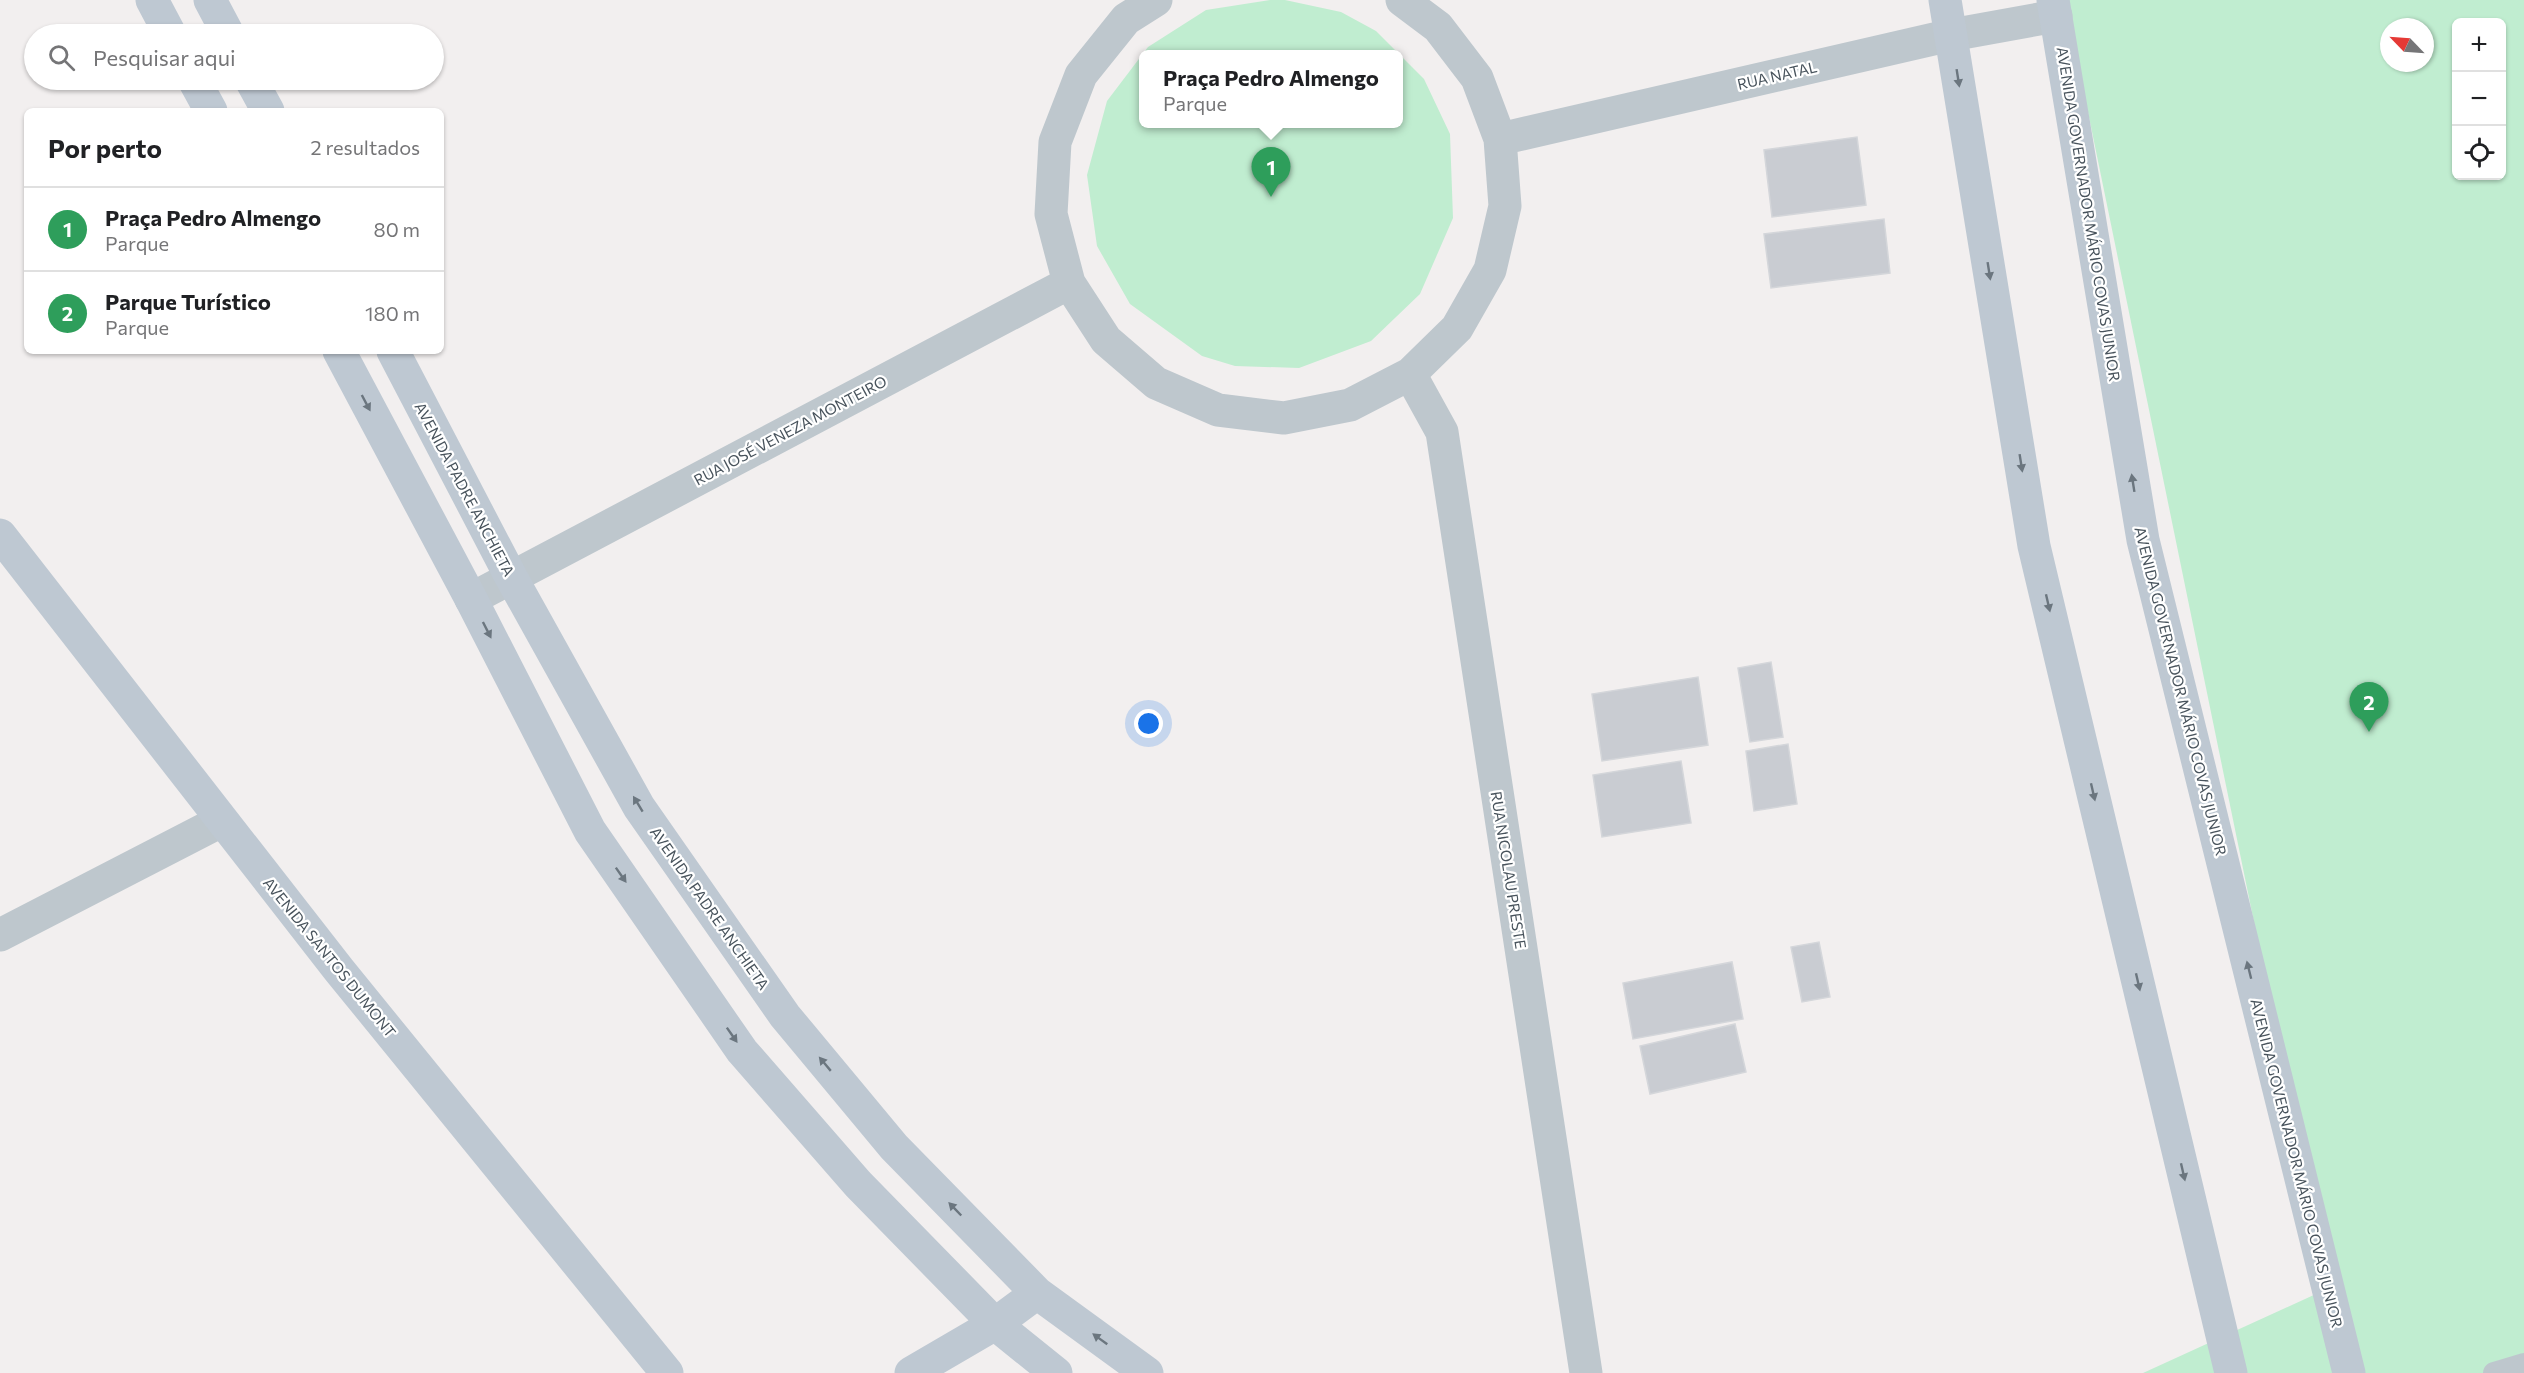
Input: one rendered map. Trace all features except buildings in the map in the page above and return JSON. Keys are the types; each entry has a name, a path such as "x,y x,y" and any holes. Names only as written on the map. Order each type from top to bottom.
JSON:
{"main road":[{"path":"152,0 165,24"},
{"path":"210,0 223,24"},
{"path":"1945,0 2034,546 2231,1373"},
{"name":"AVENIDA GOVERNADOR MÁRIO COVAS JUNIOR","path":"2054,8 2143,540 2349,1373"},
{"path":"199,90 209,108"},
{"path":"256,90 266,108"},
{"path":"341,354 471,599 590,831 742,1051 858,1184 995,1324 1056,1373"},
{"name":"AVENIDA PADRE ANCHIETA","path":"395,354 511,577 639,807 785,1016 894,1147 1036,1293 1147,1373"},
{"name":"AVENIDA SANTOS DUMONT","path":"0,535 221,821 667,1373"},
{"path":"911,1373 995,1324 1036,1293"}],"street":[{"path":"1156,0 1120,10 1081,75 1055,142 1051,214 1069,283 1106,340 1156,383 1218,410 1284,418 1350,405 1410,374 1457,328 1490,270 1505,206 1500,139 1477,78 1438,27 1402,0"},
{"name":"RUA NATAL","path":"1500,139 2054,8"},
{"name":"RUA JOSÉ VENEZA MONTEIRO","path":"471,599 1069,283"},
{"name":"RUA NICOLAU PRESTE","path":"1410,374 1442,432 1586,1373"},
{"path":"0,935 221,821"}],"lane":[{"path":"2494,1373 2524,1364"}],"green space":[{"path":"1270,0 1285,0 1341,12 1376,31 1395,50 1146,50 1206,10"},
{"path":"2065,0 2524,0 2524,1373 2143,1373 2329,1288"},
{"path":"1403,58 1424,79 1450,134 1453,218 1420,294 1371,341 1299,368 1235,366 1202,356 1130,304 1097,246 1087,175 1107,101 1139,59 1139,128 1403,128"}],"place":[{"name":"Praça Pedro Almengo","path":"1271,197"},
{"name":"Parque Turístico","path":"2369,732"}]}
